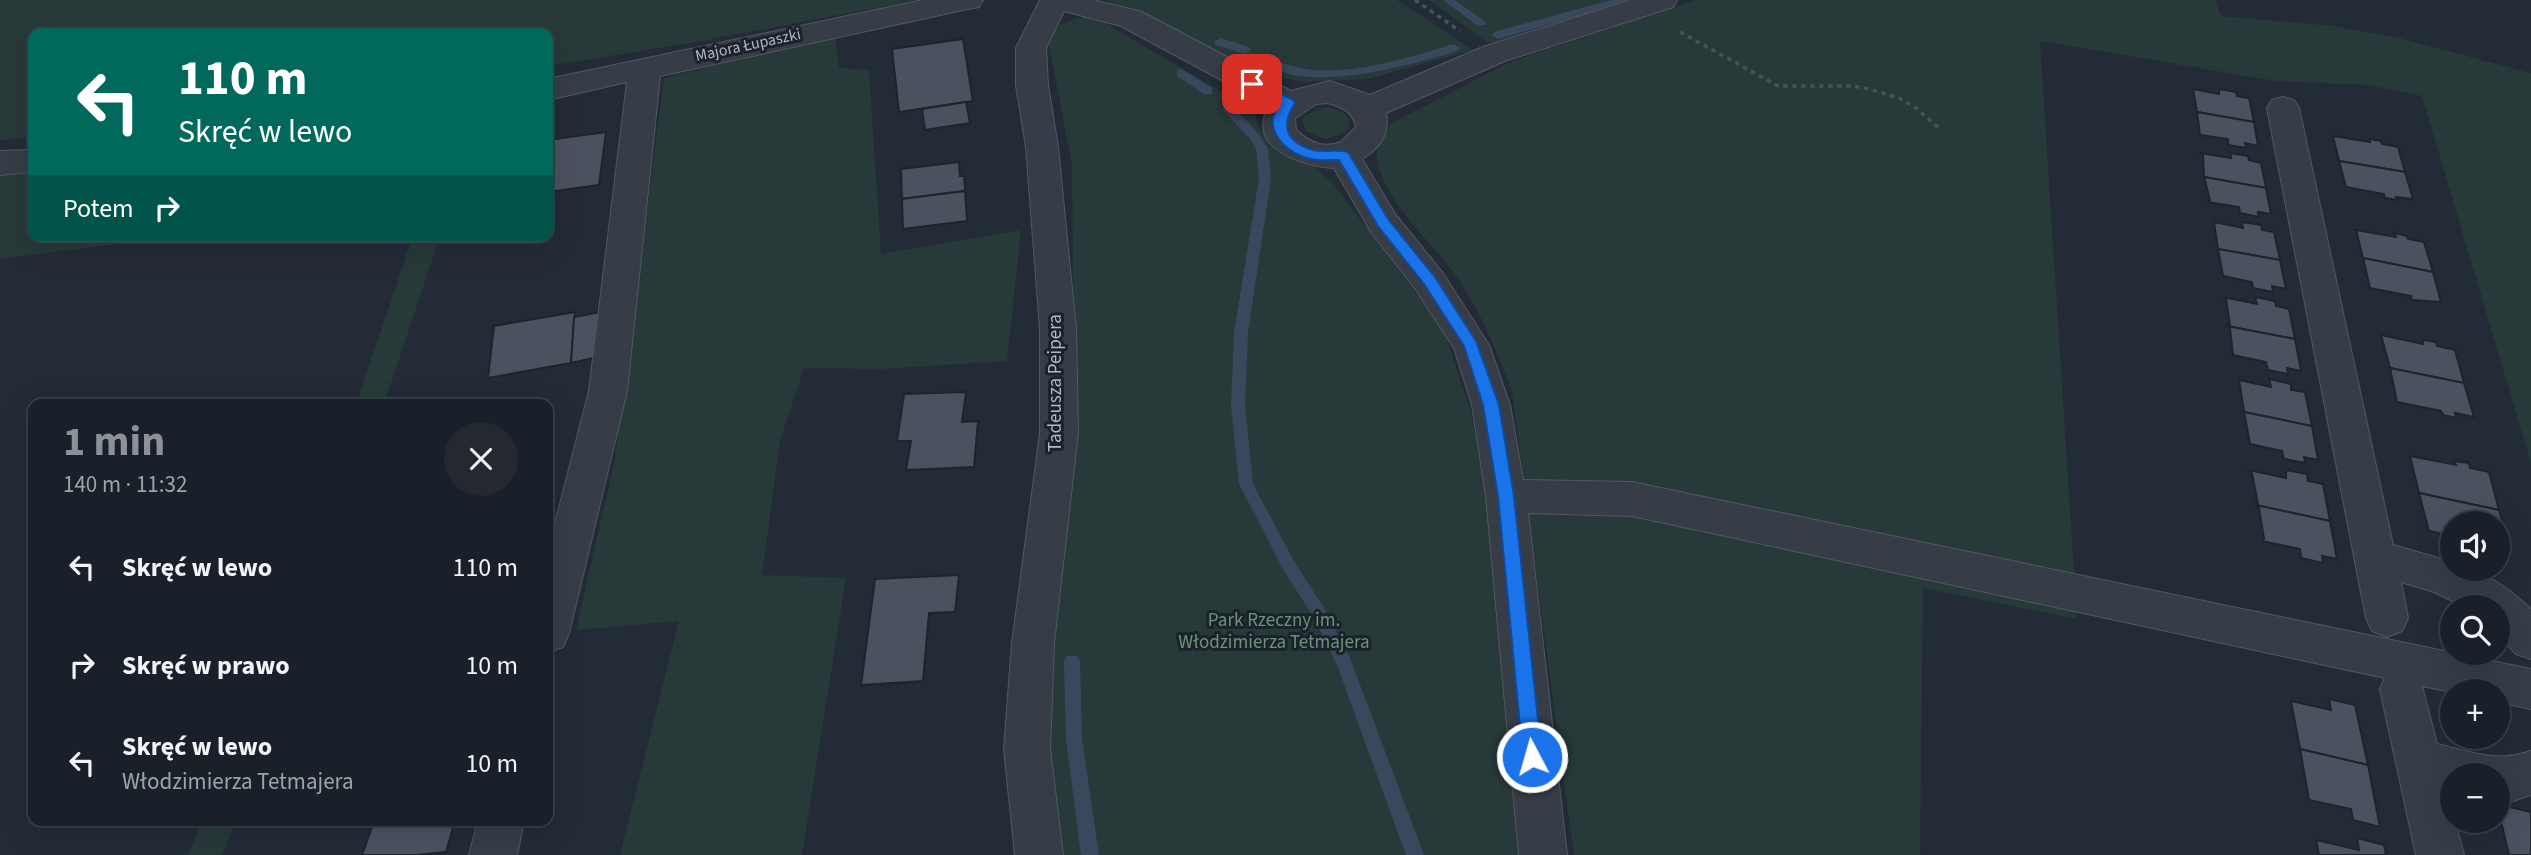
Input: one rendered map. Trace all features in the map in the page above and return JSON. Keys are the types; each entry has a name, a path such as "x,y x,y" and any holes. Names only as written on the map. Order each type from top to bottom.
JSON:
{"street":[{"path":"1055,0 1131,19 1289,103"},
{"name":"Tadeusza Peipera","path":"1040,855 1027,749 1033,643 1059,433 1058,329 1042,147 1032,85 1031,48 1055,0"},
{"path":"1367,109 1494,54 1662,0"},
{"name":"Majora Łupaszki","path":"553,88 958,2"},
{"path":"553,613 608,391 645,67"},
{"path":"1330,92 1344,94 1367,109 1373,119 1373,130 1367,141 1343,155 1312,155 1287,142 1278,122 1281,112 1300,96 1330,92"},
{"path":"2283,108 2387,618"},
{"path":"1343,155 1383,223 1429,281 1471,345 1491,405 1506,496 1543,855"},
{"path":"0,163 28,161"},
{"path":"1506,496 1632,499 2531,689"},
{"path":"2375,559 2445,576 2474,588 2514,619 2531,640"},
{"path":"2402,689 2440,855"},
{"path":"2419,762 2440,766"},
{"path":"2510,779 2531,773"},
{"path":"492,855 500,826"}],"path":[{"path":"1415,0 1494,54"},
{"path":"1676,30 1778,86 1853,86 1870,89 1899,98 1916,108 1940,129"}],"green space":[{"path":"0,0 918,0 701,41 553,65 553,28 28,28 28,137 0,140"},
{"path":"1106,0 1397,0 1473,50 1368,79 1302,82 1265,74"},
{"path":"1429,0 1632,0 1491,45"},
{"path":"1696,0 2215,0 2221,16 2334,26 2399,38 2531,73 2531,463 2422,96 2368,85 2276,81 2040,41 2077,619 1923,588 1920,855 1574,855 1512,392 1481,318 1456,276 1397,205 1381,173 1377,151 1381,138 1392,123 1510,62"},
{"name":"Park Rzeczny im. Włodzimierza Tetmajera","path":"1085,16 1098,19 1232,98 1255,115 1259,129 1289,154 1310,163 1333,183 1444,331 1471,413 1490,510 1518,855 1026,855 1075,447 1072,165 1047,35 1064,23"},
{"path":"835,36 839,67 869,71 881,254 1021,230 1007,361 879,369 804,368 780,441 762,575 846,578 802,855 620,855 679,621 576,630 615,459 664,78"},
{"path":"1323,107 1335,109 1345,115 1350,122 1346,132 1326,139 1306,131 1302,121 1304,116"},
{"path":"28,172 28,242 132,242 0,259 0,174"},
{"path":"411,242 438,242 386,399 358,399"},
{"path":"200,826 234,826 222,855 188,855"}],"building":[{"path":"963,39 973,101 899,112 892,49"},
{"path":"2193,89 2219,94 2219,89 2249,98 2254,122 2197,112"},
{"path":"966,102 970,123 925,130 922,109"},
{"path":"2197,112 2254,122 2258,146 2245,143 2246,148 2228,145 2228,139 2200,135"},
{"path":"606,132 599,185 553,191 553,139"},
{"path":"2333,136 2370,142 2369,139 2381,141 2382,144 2398,147 2405,172 2339,161"},
{"path":"2200,153 2231,158 2230,153 2248,156 2249,160 2261,163 2266,188 2204,177 2203,155"},
{"path":"2339,161 2405,172 2413,199 2385,198 2384,194 2346,187"},
{"path":"959,162 965,191 902,199 901,169"},
{"path":"2204,177 2266,188 2271,214 2258,212 2259,217 2240,213 2239,207 2208,202 2210,200"},
{"path":"965,191 967,221 903,229 902,199"},
{"path":"2214,222 2243,228 2242,222 2261,225 2262,230 2274,232 2280,260 2218,249"},
{"path":"2356,230 2396,237 2394,233 2424,242 2433,272 2363,258"},
{"path":"2218,249 2280,260 2286,289 2272,286 2273,292 2253,288 2252,282 2223,276"},
{"path":"2363,258 2433,272 2441,302 2412,300 2411,296 2370,288"},
{"path":"2223,297 2257,304 2255,297 2275,301 2276,306 2289,309 2295,339 2227,326 2230,325 2226,299"},
{"path":"575,312 571,363 488,378 494,326"},
{"path":"601,312 598,357 571,363 574,317"},
{"path":"2227,326 2295,339 2301,371 2287,368 2288,374 2268,370 2266,362 2233,355 2230,328"},
{"path":"2381,335 2423,344 2423,340 2436,342 2437,346 2455,350 2464,383 2390,368"},
{"path":"2390,368 2464,383 2474,417 2455,413 2456,418 2443,415 2441,411 2397,402"},
{"path":"2269,379 2291,384 2291,390 2305,392 2312,426 2244,412 2239,380 2271,387"},
{"path":"966,392 962,422 978,421 974,467 906,470 911,441 897,441 904,394"},
{"path":"2244,412 2312,426 2318,460 2304,457 2305,463 2284,459 2282,451 2250,444"},
{"path":"2410,456 2456,465 2454,461 2469,463 2470,468 2489,472 2499,510 2419,493"},
{"path":"2249,470 2286,478 2286,470 2307,474 2308,481 2323,484 2330,521 2256,505 2255,503 2258,504 2252,473"},
{"path":"2419,493 2499,510 2440,511 2440,533 2429,531"},
{"path":"2256,505 2330,521 2337,559 2322,556 2323,563 2301,558 2300,549 2262,541 2264,539 2259,508"},
{"path":"959,575 955,612 929,613 923,681 861,685 875,579"},
{"path":"2329,699 2355,705 2368,765 2300,749 2291,701 2331,710"},
{"path":"2300,749 2368,765 2380,827 2353,820 2351,809 2309,800"},
{"path":"2510,807 2531,812 2531,855 2509,855 2504,833 2510,833"},
{"path":"372,826 454,826 446,852 362,855"},
{"path":"2357,838 2384,845 2386,855 2319,855 2316,840 2359,850"}],"waterway":[{"path":"1448,0 1481,23"},
{"path":"1498,35 1623,0"},
{"path":"1220,42 1245,50"},
{"path":"1266,60 1293,70 1336,73 1396,64 1454,48"},
{"path":"1181,73 1208,91"},
{"path":"1227,107 1255,137 1262,149 1265,178 1241,333 1238,405 1246,484 1344,663 1415,855"},
{"path":"1072,662 1074,739 1090,855"}],"route":[{"path":"1252,84 1289,103 1281,112 1278,122 1287,142 1312,155 1343,155 1383,223 1429,281 1471,345 1491,405 1506,496 1532,757"}]}
